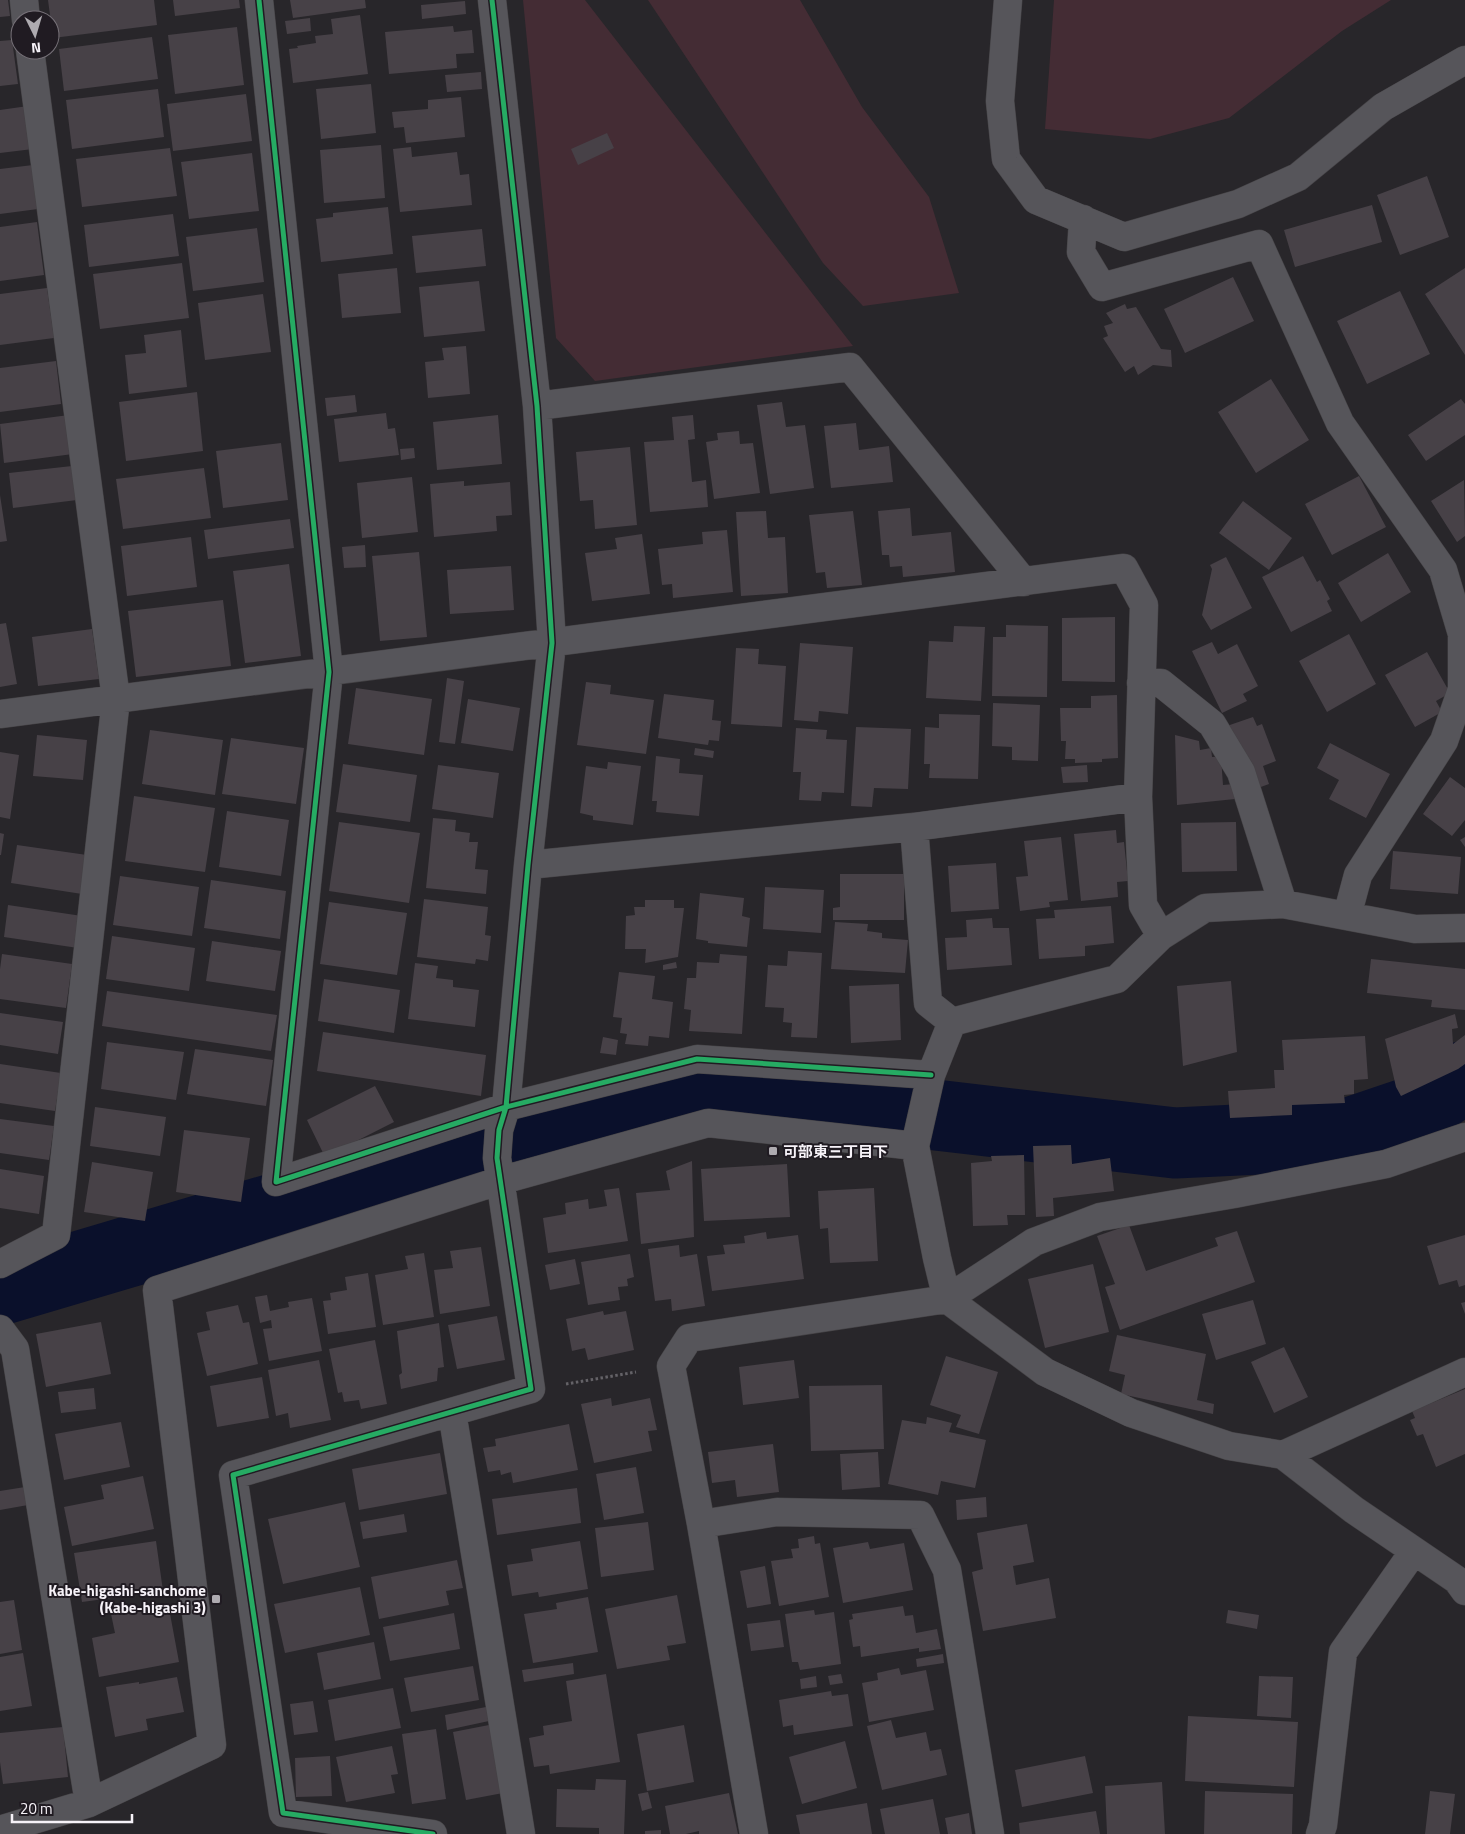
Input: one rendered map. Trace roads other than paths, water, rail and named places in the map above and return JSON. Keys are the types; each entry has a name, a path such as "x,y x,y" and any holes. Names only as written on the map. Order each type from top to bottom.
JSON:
{"street":[{"path":"259,0 329,672 276,1182 697,1060 923,1110"},
{"path":"432,1834 283,1813 233,1475 531,1390 498,1169 552,643 537,406 492,0"},
{"path":"1008,0 1000,101 1006,159 1036,200 1124,237 1238,204 1298,177 1383,107 1465,60"},
{"path":"0,1264 56,1235 116,699 31,60"},
{"path":"1083,219 1081,252 1102,287 1259,244 1340,423 1443,570 1462,634 1462,689 1444,741 1358,875 1347,916"},
{"path":"537,406 850,367 1024,582"},
{"path":"0,714 1124,568 1144,605 1138,797 1143,905 1161,936"},
{"path":"1141,682 1161,683 1212,724 1241,772 1283,904"},
{"path":"528,865 914,827 1138,797"},
{"path":"914,827 928,1003 952,1022"},
{"path":"952,1022 1117,979 1161,936 1205,908 1283,904 1415,929 1465,928"},
{"path":"952,1022 923,1110 937,1258 948,1299 1045,1372 1131,1414 1228,1446 1283,1455 1354,1510 1457,1580 1465,1591"},
{"path":"0,1830 89,1803 212,1745 157,1290 498,1169 708,1123 923,1110"},
{"path":"754,1834 701,1524 671,1366 689,1338 948,1299 1034,1242 1100,1217 1234,1194 1386,1164 1465,1137"},
{"path":"0,1329 15,1349 89,1803"},
{"path":"1283,1455 1465,1372"},
{"path":"452,1412 521,1834"},
{"path":"701,1524 777,1512 920,1515 948,1570 990,1834"},
{"path":"1320,1834 1323,1825 1343,1652 1414,1551"}],"waterway":[{"path":"0,1290 688,1086 1175,1143 1344,1135 1418,1110 1465,1076"}],"place":[{"name":"可部東三丁目下","path":"773,1151"},
{"name":"Kabe-higashi-sanchome (Kabe-higashi 3)","path":"216,1599"}]}
